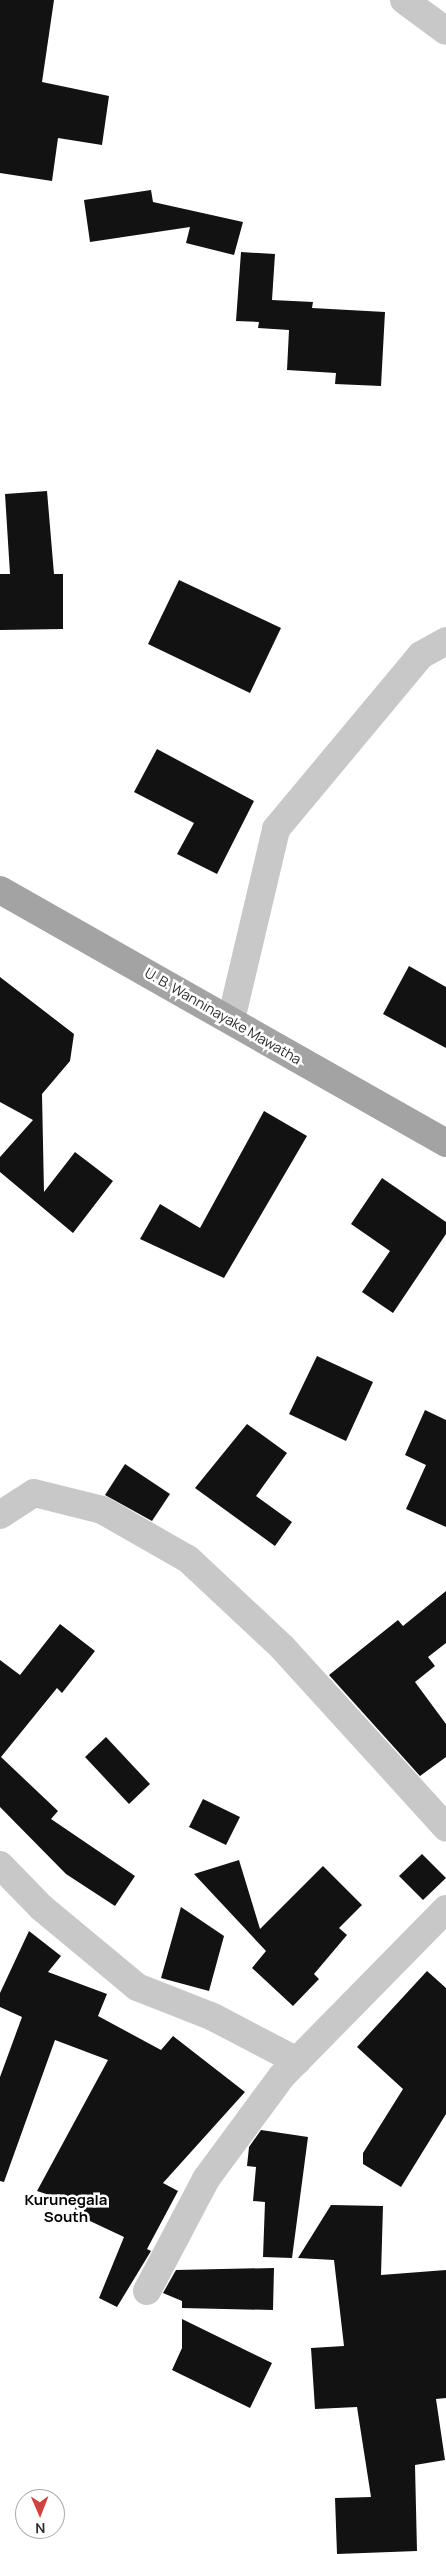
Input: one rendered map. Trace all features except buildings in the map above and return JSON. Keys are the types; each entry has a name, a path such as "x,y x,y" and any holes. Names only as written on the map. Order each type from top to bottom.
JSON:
{"main road":[{"name":"U. B. Wanninayake Mawatha","path":"0,890 446,1142"}],"street":[{"path":"404,0 446,31"},
{"path":"230,1020 276,829 421,655 446,641"},
{"path":"0,1515 34,1493 102,1510 188,1559 282,1647 446,1827"},
{"path":"0,1865 42,1908 137,1987 213,2016 297,2061"},
{"path":"147,2291 206,2179 297,2061 446,1909"}],"district":[{"name":"Kurunegala South","path":"66,2208"}]}
